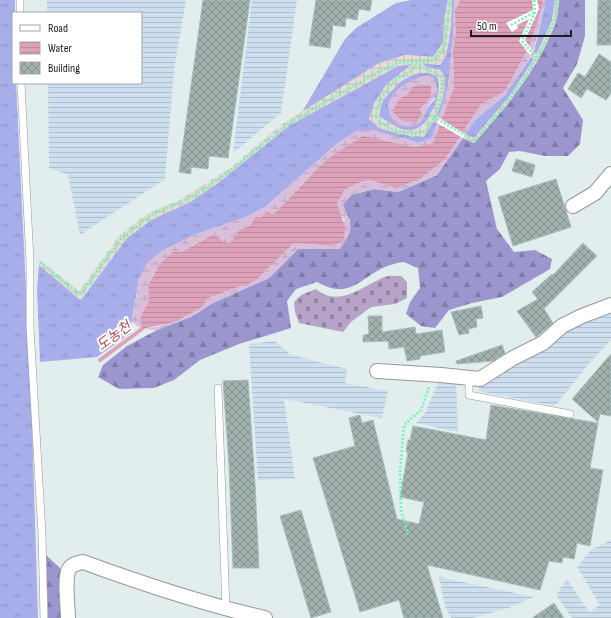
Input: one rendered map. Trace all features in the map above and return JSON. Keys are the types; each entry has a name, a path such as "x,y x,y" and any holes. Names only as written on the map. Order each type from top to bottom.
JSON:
{"street":[{"path":"573,206 595,193 611,174"},
{"path":"377,371 480,379 513,358 543,343 562,326 582,316 604,309 611,305"},
{"path":"68,618 67,578 69,569 75,564 83,562 137,582 226,609 265,618"}],"lane":[{"path":"20,0 20,12"},
{"path":"22,84 30,262 30,328 41,526 44,618"},
{"path":"469,377 469,395 570,414"},
{"path":"218,388 226,609"}],"path":[{"path":"39,262 80,295 116,245 138,225 155,213 194,196 223,176 291,122 380,71 400,62 431,61 438,57 444,47 450,0"},
{"path":"534,0 535,12 522,41 536,57"},
{"path":"430,115 475,141 508,102 536,57 555,20 557,0"},
{"path":"511,25 535,12"},
{"path":"417,62 425,69 434,71 442,78 437,108 430,124 422,133 412,134 383,126 376,117 376,108 383,95 396,80 413,70 417,62"},
{"path":"408,535 401,510 400,470 404,425 421,410 427,395 431,375"}],"shaded area":[{"path":"47,0 186,0 174,70 165,179 80,235 68,175 49,168 48,84 142,84 142,12 47,12"},
{"path":"252,0 297,0 281,113 233,153"},
{"path":"448,0 452,0 451,25 446,56 440,65 422,63 426,67 440,70 445,77 445,89 437,114 439,118 437,123 434,121 424,137 398,134 379,128 369,119 374,103 386,85 412,64 398,66 290,125 219,182 190,202 151,220 127,238 80,300 39,265 40,260 79,291 120,235 144,216 178,201 230,168 282,124 379,63 404,55 433,57 443,43 444,21","holes":["418,73 429,73 437,76 440,83 434,107 424,125 412,131 401,129 380,117 379,109 384,99 404,78"]},
{"path":"555,0 559,0 556,23 537,62 508,104 474,143 463,138 465,134 474,138 509,97 534,60 530,55 533,51 537,55 552,21"},
{"path":"611,310 611,340 586,367 555,406 479,391 479,385 489,382 568,328"},
{"path":"275,341 291,355 347,369 345,383 388,391 382,418 284,399 295,479 258,480 249,344"},
{"path":"439,380 456,380 458,432 416,423 425,413"},
{"path":"611,540 611,618 572,618 556,595 567,579 589,612 600,605 577,567 591,550"},
{"path":"439,577 534,597 509,608 473,618 451,618 445,606"}],"green space":[{"path":"0,0 15,0 15,12 12,12 12,84 16,84 31,392 38,618 0,618"},
{"path":"411,0 448,0 444,21 443,43 433,57 404,55 302,112 345,39 356,28 396,3"},
{"path":"452,0 454,0 453,36 448,87 439,118 437,114 445,86 443,75 440,70 426,67 422,63 440,65 444,58 449,42"},
{"path":"454,0 460,0 455,12 456,35 453,50 454,87 433,143 414,147 363,136 306,180 274,214 265,213 260,218 251,222 249,226 239,230 230,243 224,242 214,234 176,255 152,276 149,284 148,304 142,316 142,329 131,321 139,278 146,264 161,251 191,236 246,217 265,207 339,142 356,131 374,130 418,143 432,138 448,87 453,36"},
{"path":"542,0 546,0 533,53 505,95 476,119 437,175 398,192 374,189 351,195 343,205 349,218 350,232 340,249 298,249 269,278 211,304 193,316 157,330 142,329 161,326 202,307 208,298 255,281 294,243 332,246 345,220 339,213 337,203 345,188 370,180 396,188 446,158 481,104 505,91 530,45"},
{"path":"546,0 555,0 552,21 536,55 534,52"},
{"path":"559,0 585,0 585,36 577,64 563,88 583,120 580,144 568,156 545,156 520,151 509,152 500,169 486,181 497,229 514,252 535,250 552,259 550,269 502,297 472,303 449,310 435,328 421,326 406,314 410,302 420,288 418,268 407,263 400,262 383,268 349,288 330,288 317,282 296,289 287,301 291,328 239,344 200,360 174,380 154,388 119,389 98,377 103,365 127,346 157,330 193,316 211,304 269,278 298,249 340,249 350,220 342,205 351,195 374,189 398,192 437,175 463,138 474,143 498,116 520,87 540,57 548,41 556,21"},
{"path":"531,57 534,59 509,97 474,138 465,134 476,119 505,95"},
{"path":"412,64 386,85 369,119 413,137 434,121 437,123 432,138 418,143 403,138 339,142 265,207 246,217 191,236 139,278 131,333 97,357 40,362 37,290 39,265 81,300 127,238 151,220 190,202 219,182 290,125 398,66"},
{"path":"418,73 429,73 437,76 439,91 434,108 425,122 419,127 409,131 395,127 380,117 380,109 386,95 404,79","holes":["401,87 436,98 428,107 423,119 388,105 393,95"]},
{"path":"427,75 434,78 437,94 428,106 421,122 416,126 409,127 398,125 391,116 389,108 390,100 394,93 401,87","holes":["419,85 431,97 420,109 422,114 408,94 411,88"]},
{"path":"401,276 407,282 407,298 395,304 371,307 351,322 343,332 299,323 295,312 294,302 301,295 316,289 333,297 341,296 350,294 384,277"},
{"path":"46,555 60,568 61,618 48,618"}],"water":[{"path":"460,0 542,0 543,3 530,45 505,91 481,104 446,158 421,178 396,188 370,180 345,189 337,203 345,230 343,241 332,246 294,243 255,281 208,298 202,307 174,322 142,329 140,319 149,301 148,285 160,264 173,252 181,252 214,234 224,242 230,243 239,230 249,226 256,217 260,218 267,212 274,214 320,166 335,154 363,136 414,147 433,143 454,87 453,50 456,35 455,12"},
{"path":"419,85 431,85 431,97 420,109 422,114 417,122 401,119 393,112 399,99 408,94 411,88"}],"pier":[{"path":"532,0 537,0 539,9 525,40 533,51 530,55 519,41 529,19 517,25 518,28 512,32 506,23 533,10"},
{"path":"439,118 465,134 463,138 437,123"}],"building":[{"path":"203,0 250,0 228,158 209,156 208,169 191,167 191,174 179,172"},
{"path":"316,0 372,0 370,11 359,9 357,20 346,18 345,27 333,25 330,48 309,45"},
{"path":"598,0 611,0 611,45 597,45"},
{"path":"599,54 611,62 611,93 606,100 587,89 581,98 568,89 578,73 585,77"},
{"path":"516,159 535,165 532,177 512,171"},
{"path":"556,179 571,227 513,246 498,197"},
{"path":"583,243 597,256 544,309 553,323 536,337 517,311 538,299 532,292 552,274 553,275"},
{"path":"481,306 483,318 476,319 477,327 468,329 469,333 459,335 451,312"},
{"path":"368,316 382,316 382,332 415,327 416,334 442,330 445,352 420,356 420,359 407,361 404,347 389,349 388,341 363,342 363,335 369,334"},
{"path":"502,345 505,353 493,361 457,364 456,361"},
{"path":"611,354 611,416 600,414 598,422 572,399"},
{"path":"248,380 259,568 233,568 229,465 223,381"},
{"path":"491,405 598,423 590,468 603,470 590,546 577,543 574,559 563,557 562,563 549,561 540,590 427,565 443,618 404,618 399,600 360,612 313,458 355,446 349,418 360,415 362,423 373,420 397,519 419,524 424,502 400,497 408,452 406,452 408,440 410,440 413,426 486,440"},
{"path":"301,510 331,612 311,618 280,516"},
{"path":"554,603 564,618 532,618"}],"waterway":[{"name":"도농천","path":"100,360 142,329"}]}
